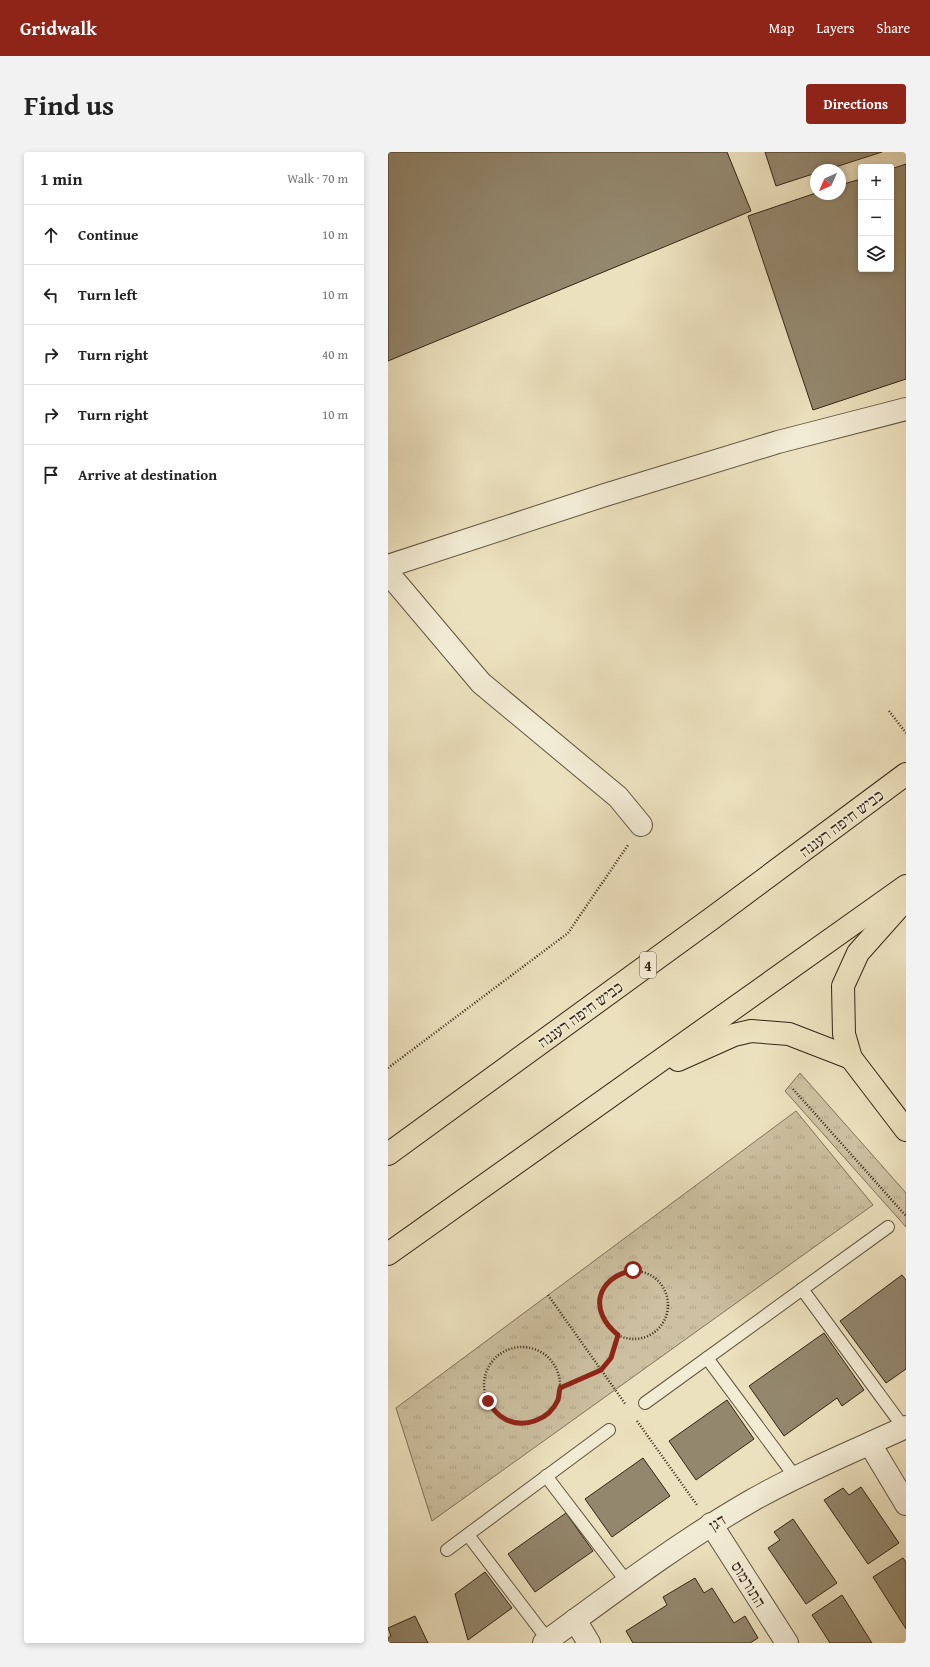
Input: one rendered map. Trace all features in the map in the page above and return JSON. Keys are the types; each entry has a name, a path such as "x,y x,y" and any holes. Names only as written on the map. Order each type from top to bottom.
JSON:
{"highway":[{"name":"כביש חיפה רעננה","path":"388,1154 712,919 906,774"},
{"path":"388,1254 906,886"},
{"path":"906,899 858,953 843,986 844,1034 851,1058 906,1130"},
{"path":"636,1078 734,1035 751,1031 789,1034 851,1058"}],"street":[{"path":"388,566 605,495 778,442 906,409"},
{"path":"388,573 481,683 618,797 641,825"},
{"name":"דגן","path":"546,1642 627,1582 712,1524 752,1500 905,1427"},
{"path":"870,1444 906,1504"},
{"name":"התורמוס","path":"712,1524 787,1643"},
{"path":"575,1620 589,1643"}],"lane":[{"path":"645,1403 888,1227"},
{"path":"802,1289 905,1427"},
{"path":"707,1358 796,1478"},
{"path":"447,1550 609,1430"},
{"path":"546,1476 627,1582"},
{"path":"468,1535 546,1642"}],"path":[{"path":"889,711 906,733"},
{"path":"388,1068 568,933 641,825"},
{"path":"793,1089 906,1216"},
{"path":"633,1270 645,1272 655,1277 667,1296 668,1307 666,1318 660,1328 651,1335 640,1339 629,1339 618,1335 609,1328 602,1319 600,1296 605,1286 612,1278 622,1272 633,1270"},
{"path":"560,1388 601,1370 611,1358 618,1335"},
{"path":"522,1347 534,1349 545,1355 554,1364 559,1376 560,1388 558,1400 551,1411 541,1419 529,1423 517,1423 505,1419 495,1411 488,1401 484,1389 485,1376 490,1365 499,1355 510,1349 522,1347"}],"green space":[{"path":"800,1073 906,1193 906,1227 785,1091"},
{"path":"796,1111 873,1205 432,1521 396,1408"}],"building":[{"path":"388,152 727,152 751,211 388,361"},
{"path":"765,152 882,152 845,164 810,164 810,175 776,186"},
{"path":"906,164 906,379 813,410 748,216 810,195 810,200 846,200 846,183 858,180 858,272 894,272 894,168"},
{"path":"902,1275 906,1280 906,1369 886,1383 840,1321"},
{"path":"824,1333 864,1390 842,1406 837,1398 784,1436 749,1386"},
{"path":"727,1400 754,1439 696,1480 669,1441"},
{"path":"643,1458 670,1496 612,1537 585,1499"},
{"path":"861,1487 899,1543 868,1564 824,1500 843,1488 849,1495"},
{"path":"566,1513 593,1551 535,1592 508,1554"},
{"path":"793,1519 837,1583 806,1604 768,1548 780,1540 774,1532"},
{"path":"903,1558 906,1562 906,1629 873,1577"},
{"path":"485,1572 512,1608 468,1640 455,1594"},
{"path":"695,1578 704,1593 712,1588 734,1623 745,1616 758,1638 750,1643 633,1643 626,1631 667,1605 663,1597"},
{"path":"842,1595 872,1643 830,1643 812,1615"},
{"path":"415,1616 428,1643 388,1643 388,1638 391,1636 388,1628"}],"route":[{"path":"488,1401 495,1411 505,1419 517,1423 529,1423 541,1419 551,1411 558,1400 560,1388 589,1377 601,1370 611,1358 618,1335 609,1328 602,1319 600,1296 605,1286 612,1278 622,1272 633,1270"}]}
